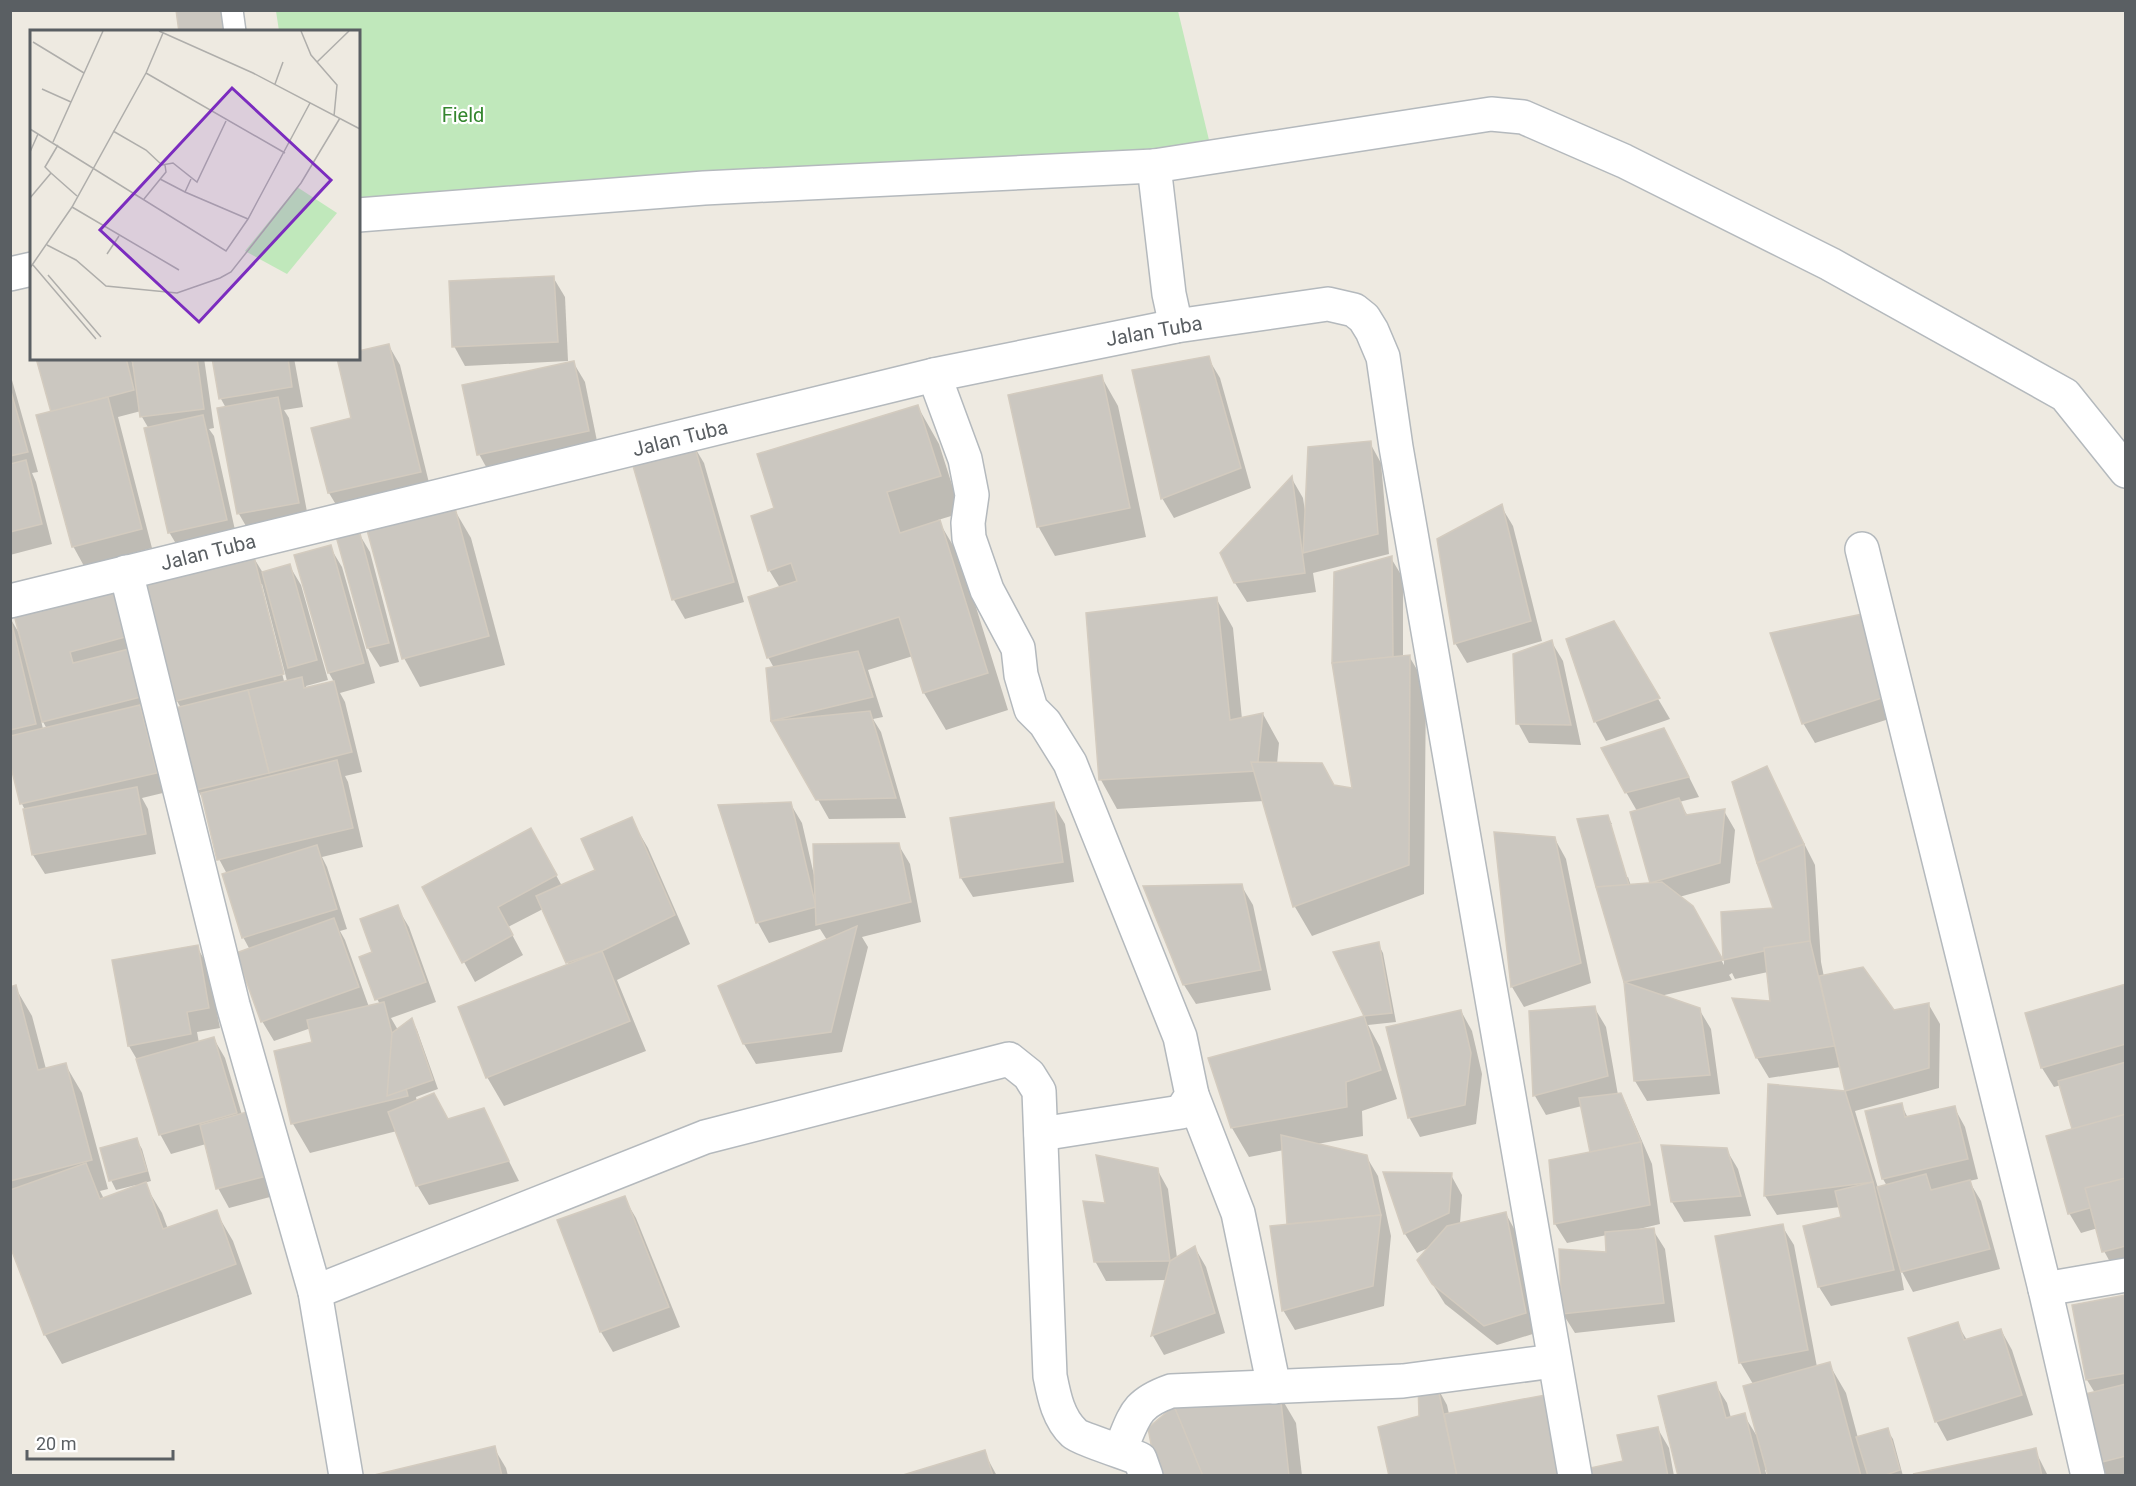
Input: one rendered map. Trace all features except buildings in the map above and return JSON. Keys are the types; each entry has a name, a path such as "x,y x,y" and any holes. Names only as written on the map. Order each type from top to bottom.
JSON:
{"street":[{"path":"360,215 704,188 1155,174 1491,114 1523,117 1624,161 1830,264 2064,396 2126,471"},
{"path":"1155,174 1169,294 1176,326"},
{"path":"10,274 30,269"},
{"name":"Jalan Tuba","path":"10,601 934,375 1176,326 1328,304 1354,310 1364,318 1383,357 1396,447 1554,1361"},
{"path":"934,375 965,459 972,495 968,523 969,538 987,590 1017,648 1021,675 1031,709 1045,723 1070,763 1180,1037 1192,1095 1238,1213 1274,1387"},
{"path":"1862,549 2045,1289 2088,1476"},
{"path":"126,572 233,1005 315,1292 346,1476"},
{"path":"315,1292 705,1137 1009,1059 1021,1067 1035,1082 1039,1091 1050,1376 1054,1401 1075,1435 1140,1459 1146,1476"},
{"path":"1041,1134 1180,1112 1192,1095"},
{"path":"2045,1289 2126,1275"},
{"path":"1120,1450 1138,1410 1152,1398 1171,1391 1403,1381 1554,1361 1575,1476"}],"lane":[{"path":"232,10 235,30"}],"green space":[{"name":"Field","path":"276,11 1178,11 1215,165 360,228 360,30 279,30"}]}
